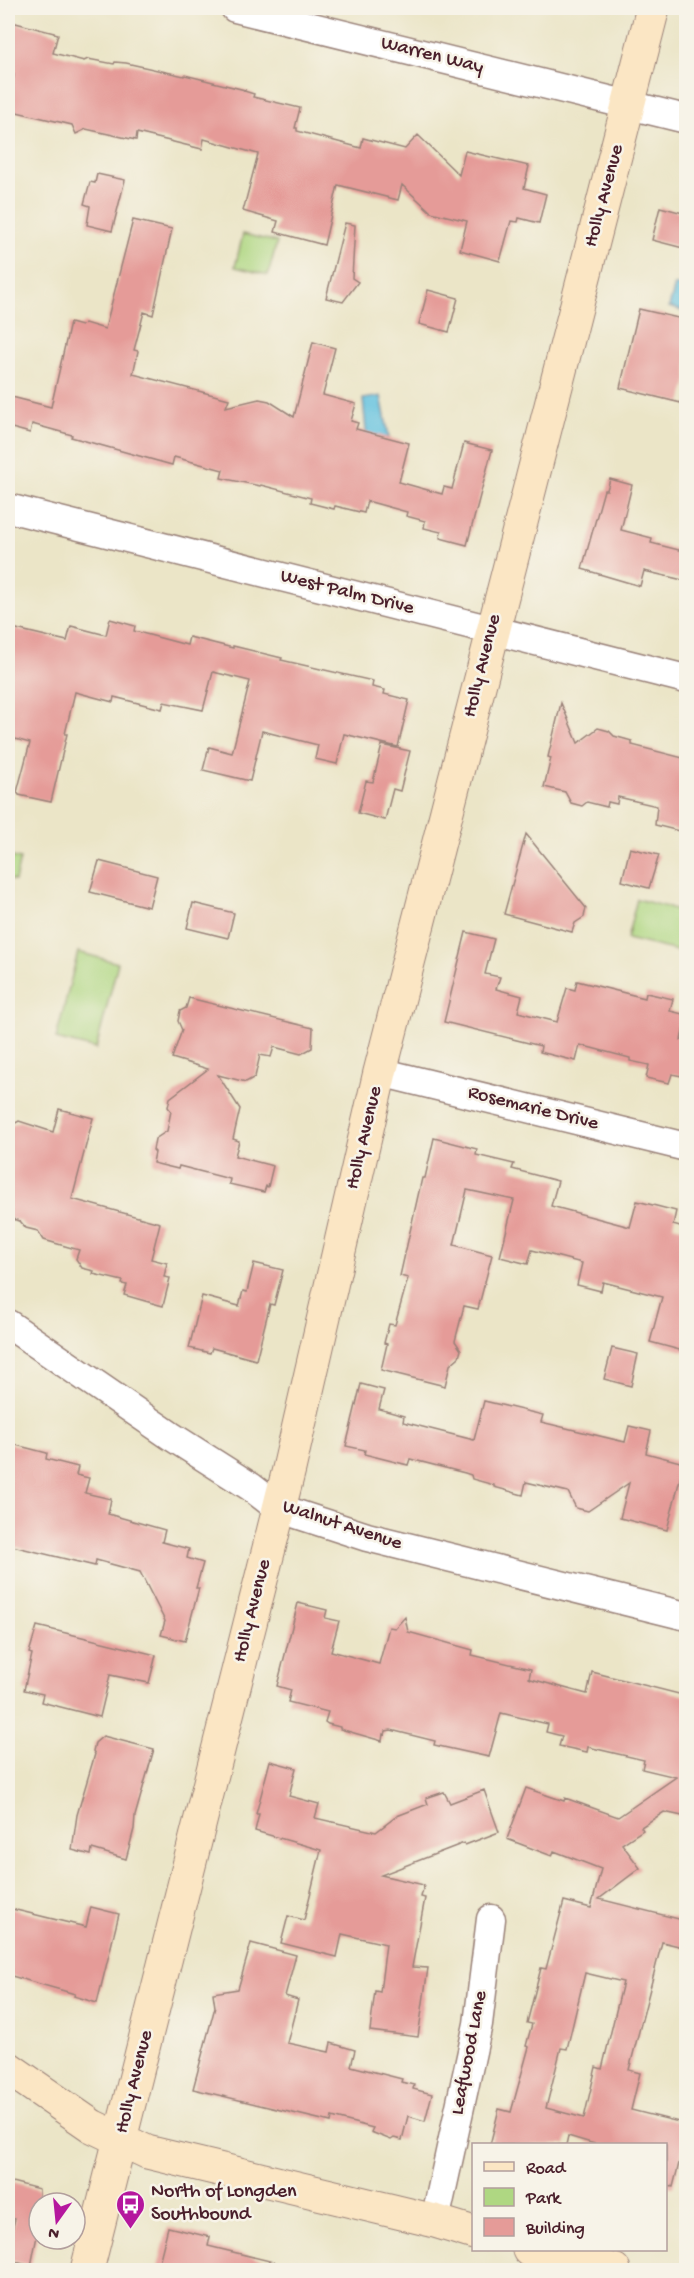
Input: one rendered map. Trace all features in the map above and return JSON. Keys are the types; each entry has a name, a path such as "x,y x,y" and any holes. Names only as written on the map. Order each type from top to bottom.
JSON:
{"street":[{"name":"Warren Way","path":"236,8 687,119"},
{"name":"Holly Avenue","path":"87,2271 289,1469 380,1072 653,8"},
{"name":"West Palm Drive","path":"8,508 687,679"},
{"name":"Rosemarie Drive","path":"380,1072 687,1147"},
{"name":"Walnut Avenue","path":"8,1324 171,1436 252,1487 278,1508 367,1537 687,1616"},
{"name":"Leafwood Lane","path":"435,2221 478,2024 491,1919"},
{"path":"8,2068 92,2126 147,2152 435,2221 472,2232"},
{"path":"529,2257 614,2271"}],"green space":[{"path":"243,234 277,242 268,275 235,267"},
{"path":"8,856 20,859 15,881 8,879"},
{"path":"637,899 686,912 686,953 627,939"},
{"path":"78,952 118,963 96,1049 56,1039"}],"water":[{"path":"675,285 686,288 686,312 669,307"},
{"path":"381,396 389,437 367,441 363,399"}],"building":[{"path":"8,21 58,34 53,53 84,61 88,59 114,64 115,62 126,63 185,75 245,90 254,94 253,97 300,108 295,128 297,131 361,148 363,138 405,149 418,135 459,175 465,151 529,166 524,188 546,194 539,223 519,218 518,222 511,221 500,261 460,250 467,221 431,212 402,185 398,200 338,185 324,245 275,232 278,221 243,211 258,154 204,139 202,149 137,133 136,140 86,129 76,134 72,125 8,110 14,75 8,74"},
{"path":"97,174 125,180 112,231 87,225 90,206 84,204 90,182 95,183"},
{"path":"660,207 687,214 687,249 652,240"},
{"path":"133,220 172,229 153,315 144,312 134,350 138,351 133,374 229,399 226,407 259,399 269,401 294,417 313,342 335,348 323,395 356,404 351,421 358,423 356,429 409,443 399,482 442,494 444,487 452,489 464,443 492,450 467,545 440,538 441,532 424,528 425,521 406,516 407,512 367,501 364,513 335,506 334,509 310,503 311,498 261,485 221,478 223,470 174,457 172,465 32,424 30,433 8,427 8,396 51,407 70,323 81,326 85,323 105,329"},
{"path":"345,223 355,225 352,278 358,282 343,302 326,298"},
{"path":"428,290 458,298 449,332 419,324"},
{"path":"639,309 687,320 687,381 681,403 620,388"},
{"path":"610,479 632,485 621,530 652,538 651,543 687,552 687,581 644,571 640,586 582,569 604,490 607,490"},
{"path":"110,619 135,626 134,631 187,645 189,637 373,681 372,687 385,690 384,694 409,700 398,747 344,734 337,764 315,759 318,745 262,731 250,781 203,770 209,747 232,753 250,681 213,672 203,710 164,702 162,709 114,697 113,702 75,692 51,802 19,795 17,792 30,743 8,737 8,627 67,641 71,626 106,635"},
{"path":"561,703 578,743 598,728 632,741 632,745 687,759 687,833 655,825 657,806 618,797 617,804 608,802 607,807 587,802 582,806 571,803 565,792 544,787 551,758 548,757"},
{"path":"382,745 410,751 400,791 393,789 385,820 358,813 366,781 373,782"},
{"path":"526,834 586,908 584,917 575,923 572,932 504,914"},
{"path":"630,848 659,855 649,888 622,881"},
{"path":"99,861 157,876 149,907 90,892"},
{"path":"193,903 234,913 228,938 187,928"},
{"path":"466,932 494,939 485,974 500,977 496,989 522,996 518,1012 557,1022 567,988 575,990 577,981 645,998 646,993 673,999 670,1011 687,1015 681,1040 687,1041 687,1077 672,1074 669,1083 646,1078 649,1065 630,1061 630,1058 580,1045 576,1061 540,1052 541,1046 444,1022"},
{"path":"189,998 313,1028 312,1048 301,1054 274,1047 271,1057 260,1055 255,1077 246,1082 218,1075 240,1109 233,1139 239,1141 235,1156 273,1166 268,1187 266,1186 264,1192 229,1184 230,1179 179,1166 178,1169 153,1163 155,1139 167,1131 171,1111 168,1107 170,1098 208,1069 172,1058 182,1030 178,1021 180,1011 186,1008"},
{"path":"59,1109 93,1118 72,1199 160,1223 151,1259 167,1263 164,1277 170,1278 163,1306 124,1295 127,1285 122,1284 123,1281 93,1274 94,1271 82,1268 76,1259 79,1250 44,1240 38,1231 26,1228 20,1221 8,1218 8,1127 19,1121 53,1132"},
{"path":"434,1138 477,1149 476,1155 514,1164 512,1169 558,1181 551,1206 630,1227 637,1201 676,1211 673,1225 687,1229 687,1352 650,1342 662,1297 603,1282 601,1291 577,1285 582,1263 532,1250 528,1264 500,1257 514,1200 467,1190 454,1245 492,1255 478,1309 464,1306 455,1341 461,1350 459,1357 450,1365 445,1386 381,1370 389,1324 395,1325 408,1278 400,1276 422,1178 425,1178"},
{"path":"254,1263 283,1270 274,1305 270,1304 256,1360 212,1348 210,1353 189,1348 202,1296 239,1306 243,1291 247,1292"},
{"path":"612,1348 638,1354 631,1386 604,1379"},
{"path":"361,1384 384,1390 379,1409 404,1416 403,1422 474,1440 484,1401 543,1415 541,1422 625,1442 629,1426 651,1431 646,1453 684,1463 667,1530 620,1518 629,1483 588,1511 576,1508 568,1492 526,1482 523,1495 472,1479 471,1475 465,1473 410,1459 408,1465 364,1454 365,1450 346,1446"},
{"path":"8,1443 47,1453 46,1459 78,1467 76,1475 89,1478 85,1493 111,1499 108,1514 165,1530 162,1542 189,1549 187,1558 203,1563 185,1641 161,1635 165,1621 140,1572 96,1560 95,1566 8,1545"},
{"path":"298,1603 327,1610 325,1618 339,1621 331,1651 379,1664 389,1627 395,1628 405,1617 408,1632 473,1650 472,1655 531,1669 529,1678 531,1679 587,1694 592,1672 687,1696 687,1817 664,1812 641,1827 643,1830 622,1844 640,1868 599,1899 687,1921 687,1948 662,1942 629,2070 640,2073 631,2110 687,2124 673,2187 667,2186 667,2143 591,2143 568,2136 566,2143 490,2143 499,2109 511,2112 529,2047 526,2046 532,2024 527,2023 541,1968 546,1969 564,1901 591,1908 601,1869 554,1851 552,1856 507,1839 526,1788 564,1801 565,1798 618,1817 676,1777 642,1769 644,1760 588,1747 587,1752 559,1746 562,1736 546,1732 548,1724 501,1713 489,1757 434,1745 435,1741 391,1730 383,1734 382,1741 328,1724 325,1722 328,1712 288,1702 291,1690 277,1686","holes":["585,1973 623,1982 602,2069 596,2067 584,2118 546,2108 561,2048 567,2049"]},
{"path":"37,1626 156,1655 149,1683 110,1675 100,1717 41,1702 43,1694 24,1690 32,1654 29,1653"},
{"path":"103,1736 154,1749 135,1816 126,1859 92,1849 91,1855 72,1850 77,1815 95,1754 93,1751 95,1743"},
{"path":"270,1761 296,1768 289,1796 319,1804 315,1818 376,1832 397,1816 428,1804 426,1798 444,1792 450,1803 484,1790 499,1832 381,1875 424,1885 421,1897 425,1898 412,1967 428,1968 418,2037 370,2031 375,1991 380,1992 386,1944 342,1934 337,1957 281,1943 288,1916 304,1920 321,1850 255,1831 259,1814 256,1814"},
{"path":"91,1907 119,1914 97,2003 74,1996 75,1994 8,1975 8,1908 86,1927"},
{"path":"251,1943 296,1955 285,1996 298,2000 287,2043 329,2052 331,2043 355,2050 351,2066 402,2079 401,2082 414,2085 413,2089 432,2094 425,2121 408,2116 402,2140 394,2138 391,2140 371,2132 373,2128 332,2117 331,2122 193,2089 215,2007 213,1993 238,1989"},
{"path":"8,2181 39,2189 39,2191 27,2191 27,2251 34,2251 31,2266 8,2260 8,2246 15,2219 8,2217"},
{"path":"168,2227 210,2237 208,2246 278,2263 277,2271 157,2271"}],"place":[{"name":"North of Longden Southbound","path":"130,2230"}]}
